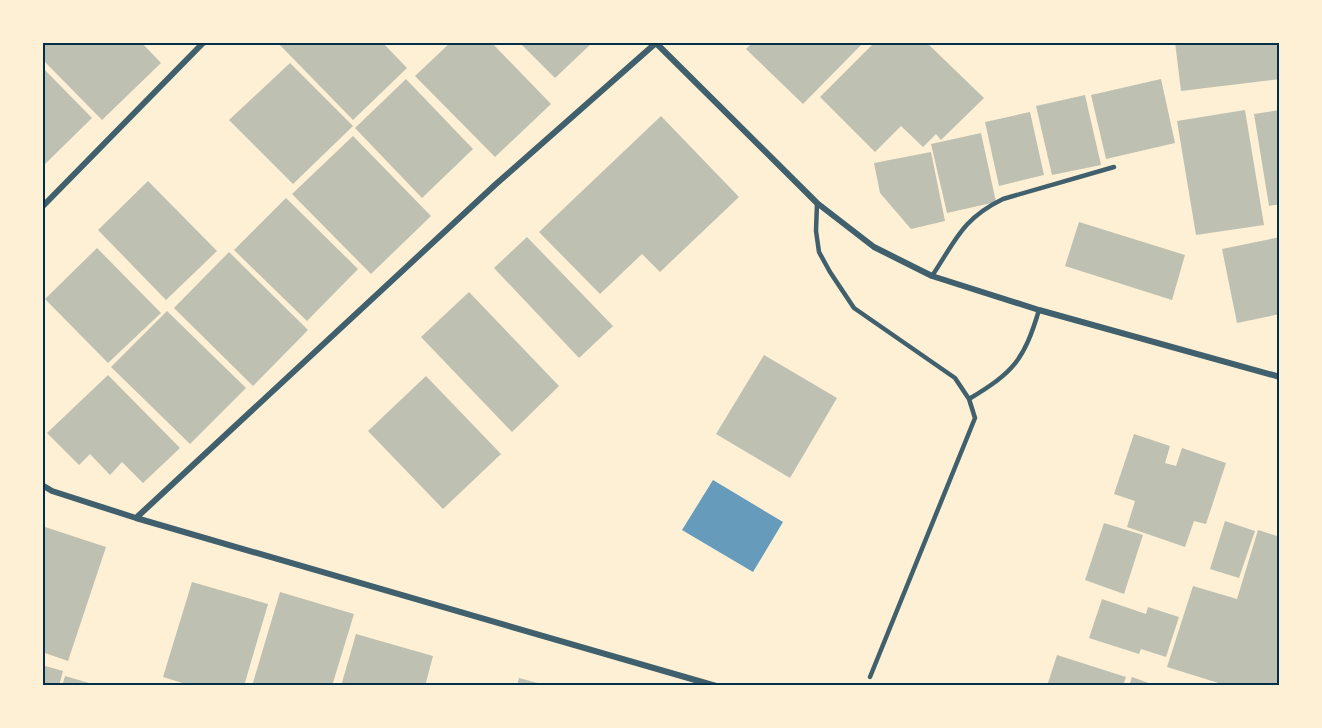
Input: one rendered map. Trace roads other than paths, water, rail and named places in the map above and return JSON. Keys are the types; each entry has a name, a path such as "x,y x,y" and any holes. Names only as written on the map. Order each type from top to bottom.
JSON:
{"street":[{"path":"42,207 204,42"},
{"path":"136,518 496,184 657,42 817,203 874,247 932,276 1039,310 1280,377"},
{"path":"42,485 52,491 136,518 716,686"}],"lane":[{"path":"932,276 958,234 971,218 986,207 1003,199 1114,167"},
{"path":"817,203 816,231 819,252 854,308 955,378 969,399 975,418 870,677"},
{"path":"969,399 999,381 1017,363 1031,335 1039,310"}],"water":[{"path":"713,480 783,522 753,572 682,530"}]}
